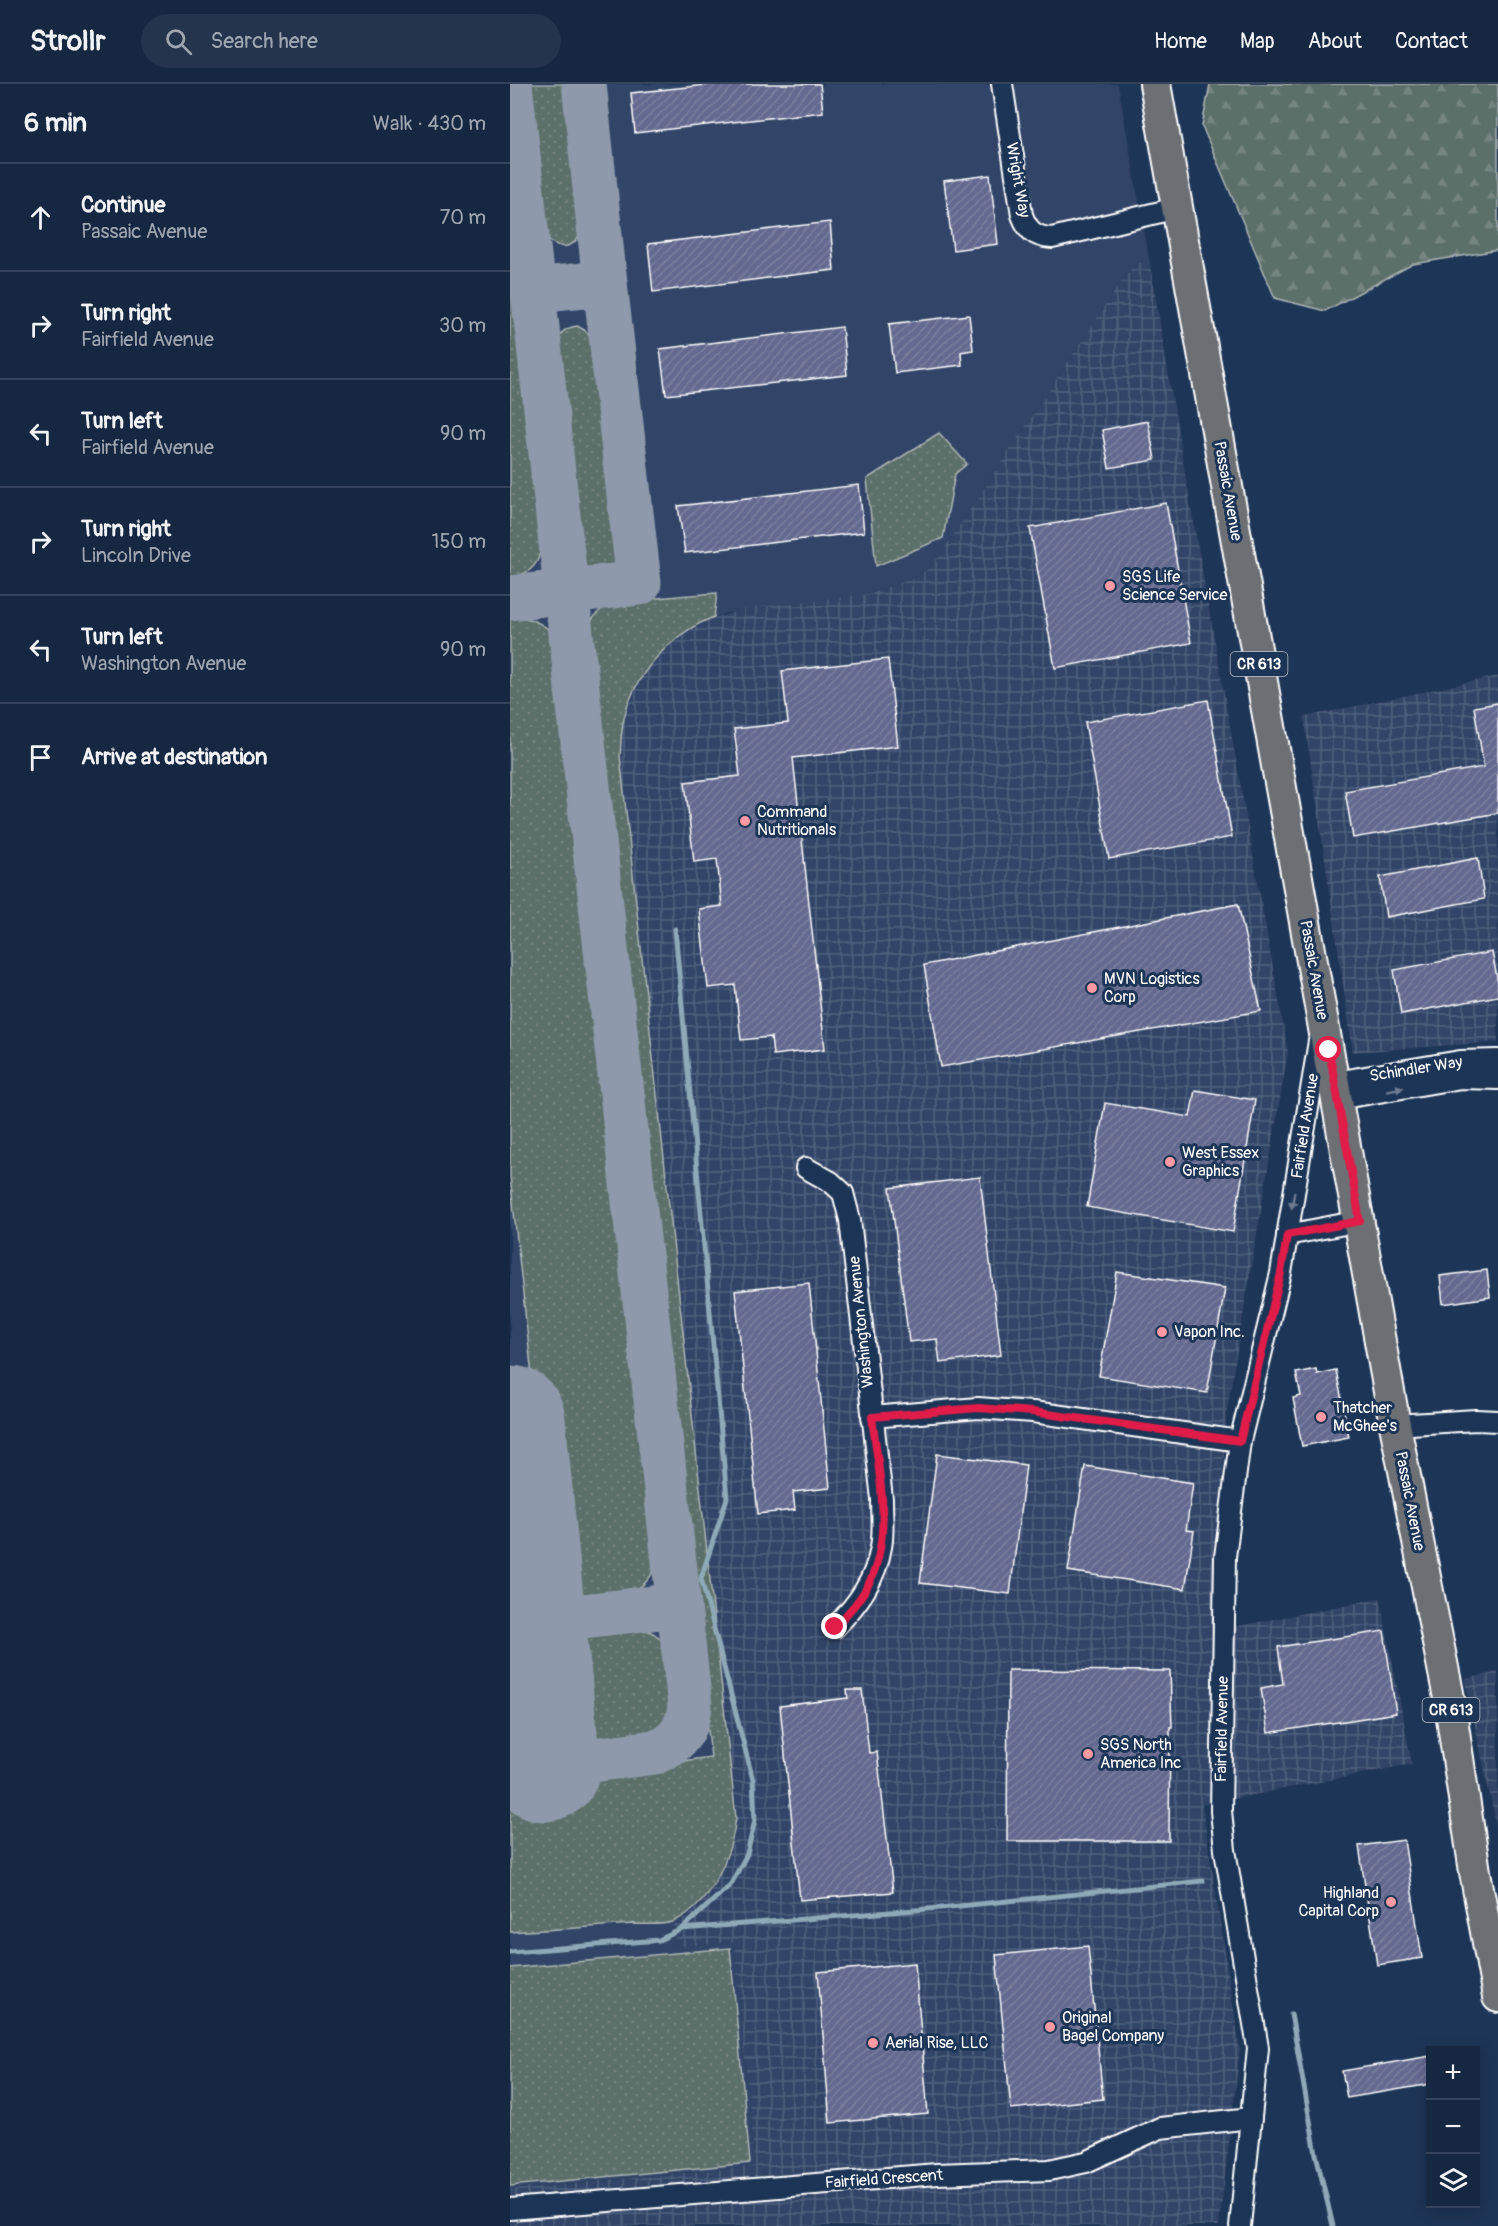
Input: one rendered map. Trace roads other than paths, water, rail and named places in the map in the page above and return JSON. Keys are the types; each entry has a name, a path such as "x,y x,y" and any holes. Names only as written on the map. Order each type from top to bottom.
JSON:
{"main road":[{"name":"Passaic Avenue","path":"1155,84 1395,1425 1447,1687 1475,1872 1498,1997"}],"street":[{"name":"Wright Way","path":"1002,84 1022,215 1026,226 1033,234 1052,238 1177,208"},
{"name":"Fairfield Avenue","path":"1240,2226 1258,2048 1225,1850 1221,1811 1225,1557 1240,1441 1281,1273 1323,1017"},
{"name":"Schindler Way","path":"1336,1091 1460,1061 1498,1060"},
{"name":"Schindler Way","path":"1336,1091 1461,1078 1498,1079"},
{"name":"Washington Avenue","path":"806,1168 831,1182 843,1193 850,1220 882,1499 881,1546 871,1579 854,1608 835,1627"},
{"path":"1287,1235 1360,1221"},
{"path":"872,1417 978,1408 1033,1412 1240,1441"},
{"path":"1395,1425 1476,1420 1498,1421"},
{"name":"Fairfield Crescent","path":"510,2209 937,2174 1049,2170 1086,2162 1160,2128 1251,2118"}],"waterway":[{"path":"510,1952 659,1940 682,1929 731,1884 747,1854 755,1820 753,1780 701,1578 727,1498 675,929"},
{"path":"682,1929 940,1908 1203,1881"},
{"path":"1291,2014 1316,2154 1333,2226"}],"place":[{"name":"SGS Life Science Service","path":"1110,586"},
{"name":"Command Nutritionals","path":"745,821"},
{"name":"MVN Logistics Corp","path":"1092,988"},
{"name":"West Essex Graphics","path":"1170,1162"},
{"name":"Vapon Inc.","path":"1162,1332"},
{"name":"Thatcher McGhee's","path":"1321,1417"},
{"name":"SGS North America Inc","path":"1088,1754"},
{"name":"Highland Capital Corp","path":"1391,1902"},
{"name":"Original Bagel Company","path":"1050,2027"},
{"name":"Aerial Rise, LLC","path":"873,2043"}]}
